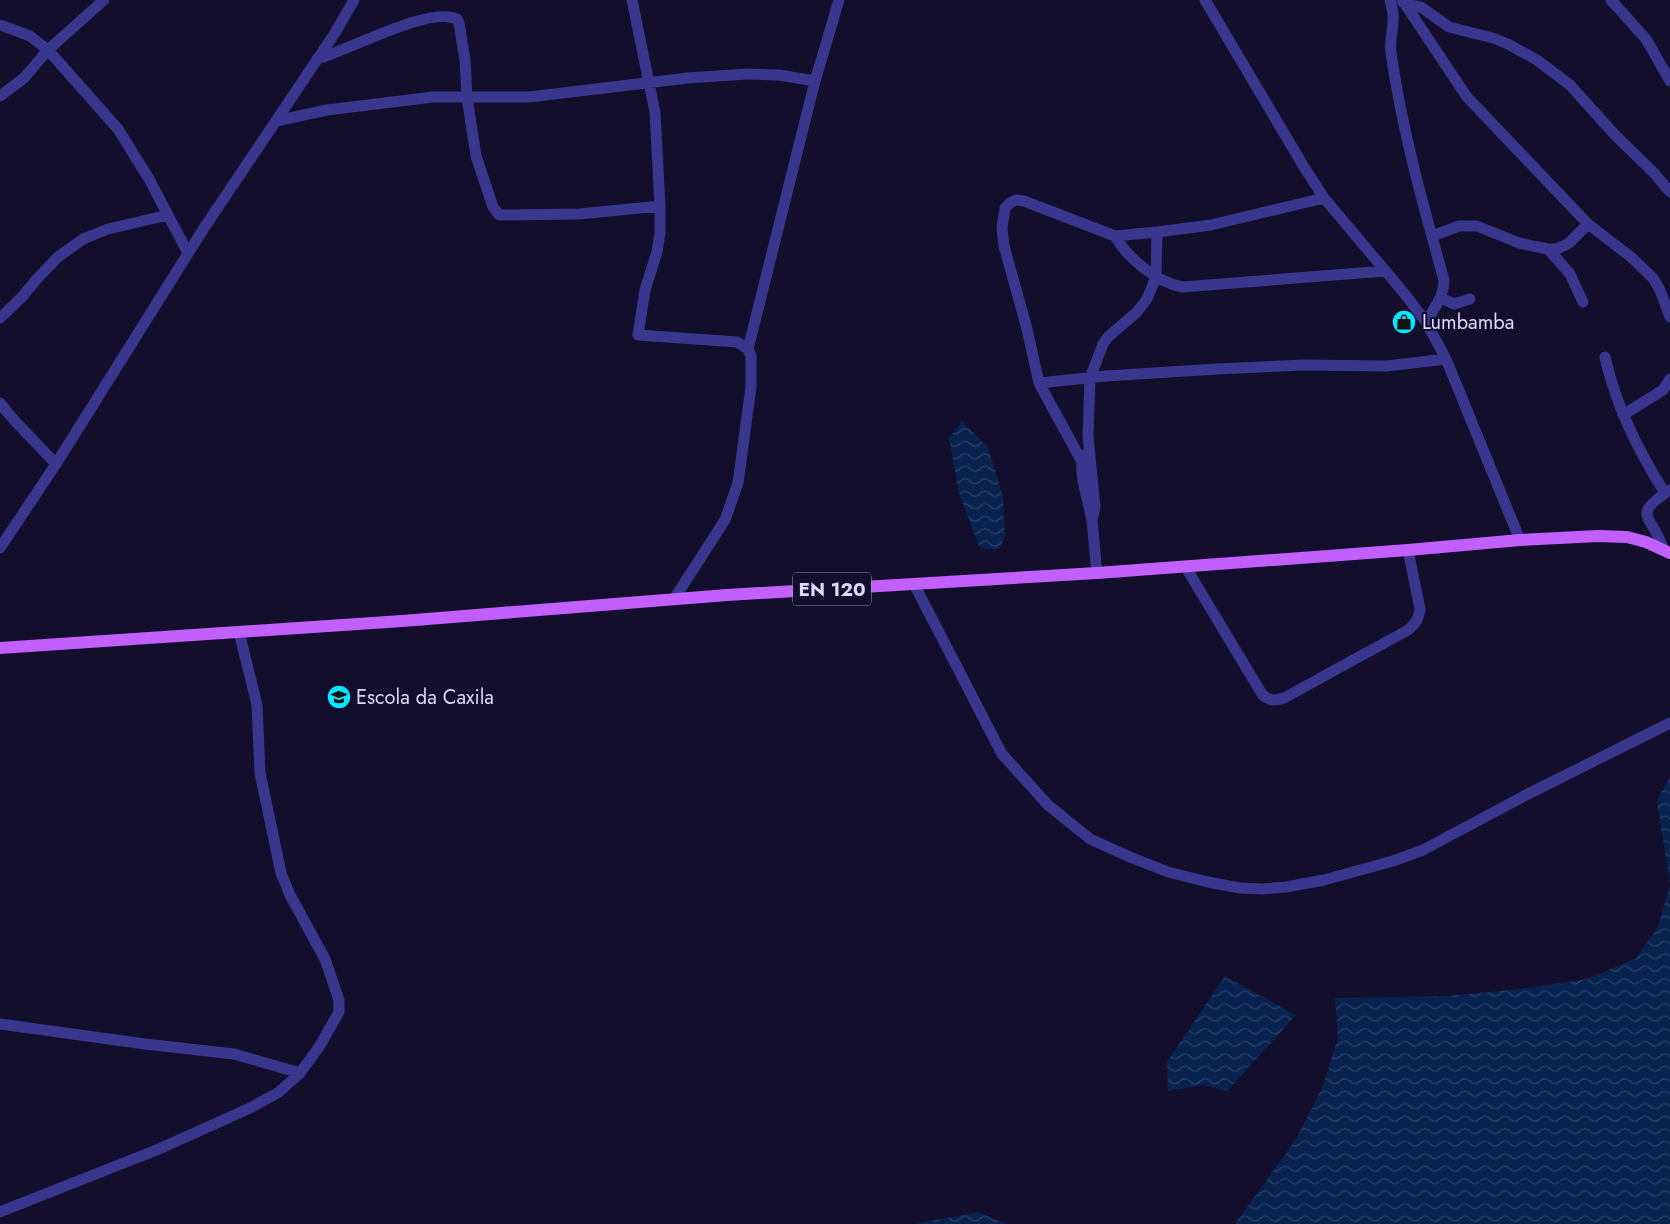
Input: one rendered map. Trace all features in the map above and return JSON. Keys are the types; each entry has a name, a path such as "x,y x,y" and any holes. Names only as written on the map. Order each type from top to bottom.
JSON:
{"main road":[{"name":"EN 120","path":"0,648 402,622 674,599 1097,573 1520,540 1598,536 1627,537 1646,542 1666,551"}],"street":[{"path":"0,96 24,78 48,50 104,0"},
{"path":"2,541 56,464 188,253 354,0"},
{"path":"632,0 655,112 660,206 660,233 657,252 644,290 638,335 737,342 748,349 751,356 751,387 738,483 725,520 674,599"},
{"path":"748,349 815,81 839,0"},
{"path":"1205,0 1324,198 1386,271 1426,322 1446,359 1520,540"},
{"path":"1390,0 1394,15 1391,52 1405,132 1444,280 1444,289 1426,322"},
{"path":"1611,0 1646,39 1670,81"},
{"path":"1403,2 1421,7 1449,27 1493,38 1537,60 1570,85 1670,192"},
{"path":"1403,2 1467,97 1588,224 1636,261 1653,278 1670,312 1670,317"},
{"path":"317,59 332,55 408,23 446,15 457,18 465,60 466,97 476,156 493,207 499,215 579,214 660,206"},
{"path":"0,25 30,36 48,50 118,129 149,179 188,253"},
{"path":"276,121 327,110 433,97 529,96 648,82 746,74 778,75 815,81"},
{"path":"1081,460 1039,383 1027,329 1004,246 1002,228 1005,208 1016,200 1024,200 1115,236 1211,225 1324,198"},
{"path":"0,318 58,258 83,239 108,229 168,215"},
{"path":"1432,236 1460,226 1477,226 1519,243 1548,250 1558,249 1569,243 1588,224"},
{"path":"1092,520 1095,507 1088,436 1090,378 1108,336 1137,312 1147,299 1156,277 1157,232"},
{"path":"1115,236 1124,250 1156,277 1182,287 1386,271"},
{"path":"1548,250 1570,274 1584,302"},
{"path":"1440,298 1454,304 1470,299"},
{"path":"1605,357 1610,382 1623,415 1647,465 1667,492 1648,506 1645,511 1666,551"},
{"path":"1039,383 1090,378 1304,365 1387,366 1446,359"},
{"path":"1623,415 1663,390 1670,379"},
{"path":"0,403 56,464"},
{"path":"1088,436 1081,460 1083,481 1092,520 1097,573"},
{"path":"1185,566 1262,694 1272,700 1277,700 1399,635 1416,623 1420,609 1408,550"},
{"path":"914,584 1002,754 1048,805 1090,839 1130,857 1168,872 1232,887 1262,889 1324,880 1393,861 1423,850 1524,796 1670,723"},
{"path":"0,1212 159,1149 250,1108 279,1092 300,1073 339,1012 339,1000 325,959 290,894 281,873 260,773 257,705 239,632"},
{"path":"0,1024 234,1054 300,1073"}],"water":[{"path":"962,421 988,448 1003,497 1005,537 999,549 986,549 979,546 959,493 949,438"},
{"path":"1670,776 1670,884 1657,801"},
{"path":"1670,884 1670,1224 1235,1224 1296,1139 1323,1086 1338,1038 1335,998 1449,996 1528,988 1587,979 1636,958 1658,927"},
{"path":"1225,976 1296,1015 1227,1091 1203,1085 1168,1091 1167,1062"},
{"path":"978,1212 1006,1224 914,1224"}],"place":[{"name":"Lumbamba","path":"1404,322"},
{"name":"Escola da Caxila","path":"339,697"}]}
